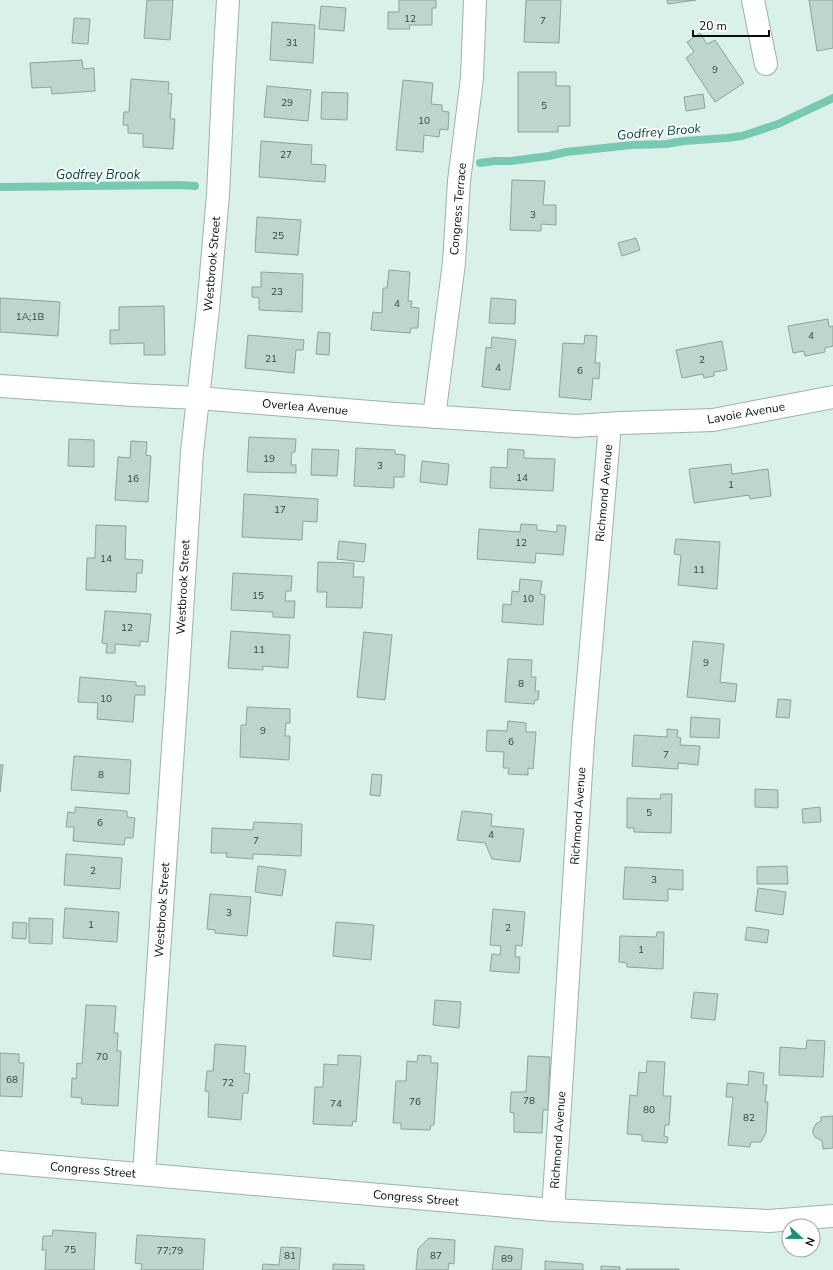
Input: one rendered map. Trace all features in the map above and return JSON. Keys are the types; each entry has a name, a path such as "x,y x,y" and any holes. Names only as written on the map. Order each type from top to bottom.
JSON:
{"street":[{"name":"Westbrook Street","path":"144,1174 178,683 192,452 208,309 218,195 228,0"},
{"name":"Congress Terrace","path":"434,417 454,263 460,181 472,78 476,0"},
{"path":"753,0 766,64"},
{"name":"Overlea Avenue","path":"0,386 198,398 434,417 576,426 610,424"},
{"name":"Lavoie Avenue","path":"610,424 713,420 833,397"},
{"name":"Richmond Avenue","path":"552,1210 583,740 610,424"},
{"name":"Congress Street","path":"0,1162 552,1210 769,1222 833,1216"}],"building":[{"path":"147,0 173,0 170,40 144,38"},
{"path":"399,0 436,0 436,8 432,8 432,25 409,25 410,29 388,29 388,12 399,12"},
{"path":"526,0 561,0 559,43 524,42"},
{"path":"667,0 696,0 668,4"},
{"path":"809,0 833,0 833,48 817,51"},
{"path":"321,6 346,8 344,31 319,29"},
{"path":"74,18 90,19 88,44 72,43"},
{"path":"272,22 315,25 313,63 270,60"},
{"path":"700,33 707,44 715,40 744,83 715,102 686,58 694,52 687,42"},
{"path":"82,60 83,69 94,68 95,91 52,94 51,87 32,88 30,63"},
{"path":"518,72 556,72 556,86 570,86 570,126 558,126 558,132 518,132"},
{"path":"131,79 169,82 168,93 172,94 170,119 175,119 173,149 143,147 143,134 128,133 128,125 123,125 124,112 129,112"},
{"path":"403,80 433,83 431,104 442,105 442,111 449,112 448,130 440,129 439,137 424,135 423,152 396,150"},
{"path":"267,86 311,90 308,121 264,117"},
{"path":"322,92 348,93 347,120 321,119"},
{"path":"703,94 705,108 686,111 684,97"},
{"path":"261,141 312,145 311,164 326,165 325,182 259,177"},
{"path":"512,180 545,181 543,205 556,205 556,225 541,224 541,231 510,230"},
{"path":"257,217 301,220 298,255 255,252"},
{"path":"636,238 640,250 622,256 618,243"},
{"path":"389,270 410,272 408,301 412,301 411,307 419,308 418,328 411,328 410,333 371,330 373,312 382,313 383,288 387,288"},
{"path":"261,272 303,274 302,312 259,310 259,298 252,297 252,287 261,287"},
{"path":"0,298 60,302 58,336 0,332"},
{"path":"491,298 516,300 515,324 489,323"},
{"path":"164,306 165,355 144,355 144,343 110,344 110,330 119,330 119,307"},
{"path":"828,319 829,327 833,326 833,346 825,348 825,352 805,356 804,351 793,353 788,326"},
{"path":"318,332 330,333 329,355 316,354"},
{"path":"248,335 304,340 303,350 296,350 294,373 245,368"},
{"path":"585,335 597,336 595,363 600,363 599,379 593,378 591,400 559,397 563,343 584,344"},
{"path":"492,337 516,340 510,390 482,387 486,347 491,348"},
{"path":"722,341 727,370 714,372 714,376 704,378 703,374 682,378 676,350"},
{"path":"249,437 296,439 295,452 292,452 291,465 296,465 296,473 247,472"},
{"path":"69,439 94,440 94,467 68,466"},
{"path":"131,441 147,442 146,455 151,456 148,502 115,500 118,457 130,458"},
{"path":"356,448 395,450 395,454 405,455 404,477 394,477 394,488 354,486"},
{"path":"312,449 339,450 337,476 311,475"},
{"path":"508,449 524,450 524,458 555,459 553,491 490,488 491,467 507,468"},
{"path":"422,461 449,464 447,485 420,482"},
{"path":"731,464 732,474 768,469 771,496 750,499 749,495 694,503 689,469"},
{"path":"244,494 318,499 317,522 303,521 302,540 242,537"},
{"path":"521,524 537,525 537,530 557,532 557,525 566,526 563,555 536,553 535,563 477,559 479,529 520,532"},
{"path":"96,525 126,526 125,559 143,560 142,573 137,573 136,592 86,590 87,558 95,558"},
{"path":"676,539 720,542 717,589 678,585 681,555 674,554"},
{"path":"339,541 366,544 364,562 337,559"},
{"path":"318,562 354,563 353,577 364,577 362,608 326,607 327,592 317,592"},
{"path":"233,573 292,576 291,591 286,591 285,601 295,601 294,618 273,617 273,612 231,610"},
{"path":"520,579 542,581 540,594 545,595 543,625 502,622 503,604 511,605 512,591 519,592"},
{"path":"105,611 151,614 148,642 140,641 140,646 115,644 115,653 106,653 107,644 102,643"},
{"path":"231,631 290,635 288,668 263,666 263,670 228,668"},
{"path":"364,632 392,635 385,700 357,697"},
{"path":"693,641 724,644 720,682 737,684 735,702 687,697"},
{"path":"508,659 532,660 531,677 536,677 535,691 539,691 538,700 535,700 534,704 505,702"},
{"path":"80,677 136,682 136,686 145,686 145,695 135,695 133,722 97,719 98,703 78,702"},
{"path":"778,699 791,700 789,718 776,717"},
{"path":"247,707 290,709 290,723 286,723 285,736 290,736 289,760 240,757 241,725 246,725"},
{"path":"691,717 720,719 719,738 690,737"},
{"path":"508,721 526,723 526,732 536,732 533,769 528,768 528,775 508,774 509,768 503,768 504,752 486,751 487,730 507,731"},
{"path":"667,729 678,730 677,737 681,738 680,745 700,746 698,765 678,763 678,769 632,766 634,735 667,737"},
{"path":"74,756 131,760 129,794 71,790"},
{"path":"0,765 3,765 0,792"},
{"path":"372,774 382,775 380,796 370,795"},
{"path":"755,789 778,790 778,808 755,807"},
{"path":"661,794 672,794 671,833 634,832 634,828 627,828 627,798 660,799"},
{"path":"75,807 127,811 127,817 135,818 133,838 125,838 124,845 73,841 74,827 66,827 68,812 75,813"},
{"path":"820,807 821,822 803,823 802,809"},
{"path":"462,811 492,814 491,826 524,829 520,862 492,859 485,843 457,840"},
{"path":"254,822 302,824 301,856 253,854 253,859 226,857 227,853 211,853 212,828 253,830"},
{"path":"66,854 122,858 120,889 64,885"},
{"path":"258,866 286,870 282,896 255,892"},
{"path":"787,866 788,884 757,884 757,867"},
{"path":"625,867 683,870 683,890 668,889 668,901 623,899"},
{"path":"758,888 786,892 783,915 755,911"},
{"path":"210,894 251,897 247,936 215,933 215,930 207,929"},
{"path":"65,908 119,912 117,942 63,938"},
{"path":"493,909 525,912 522,946 516,945 515,957 520,957 519,973 490,971 492,954 500,955 501,946 490,945"},
{"path":"29,918 53,919 52,944 29,943"},
{"path":"13,922 27,923 26,939 12,938"},
{"path":"336,922 374,925 371,960 333,956"},
{"path":"747,927 769,930 767,943 745,940"},
{"path":"657,932 664,932 663,969 627,967 627,963 619,962 620,936 656,937"},
{"path":"694,992 718,994 715,1020 691,1018"},
{"path":"435,1000 461,1002 459,1028 433,1025"},
{"path":"86,1005 116,1006 114,1033 118,1033 117,1051 121,1051 118,1106 81,1104 82,1098 71,1097 72,1078 76,1079 77,1063 82,1064"},
{"path":"807,1040 825,1041 823,1077 779,1075 780,1047 806,1049"},
{"path":"215,1044 246,1046 244,1073 250,1074 248,1093 243,1093 241,1120 208,1117 209,1092 205,1091 207,1071 213,1071"},
{"path":"0,1053 19,1054 19,1063 24,1063 22,1097 0,1096"},
{"path":"338,1055 361,1056 356,1122 353,1121 352,1126 313,1124 315,1087 323,1087 324,1064 338,1065"},
{"path":"418,1055 431,1056 431,1063 438,1063 434,1125 431,1125 430,1130 401,1129 401,1123 393,1123 396,1081 406,1081 407,1061 417,1062"},
{"path":"528,1056 550,1057 548,1110 543,1110 542,1133 514,1132 514,1113 510,1112 511,1092 526,1092"},
{"path":"647,1061 665,1062 663,1096 671,1096 669,1125 665,1125 664,1136 668,1137 667,1143 642,1141 642,1135 627,1134 630,1095 637,1096 639,1072 646,1073"},
{"path":"749,1071 764,1073 763,1085 767,1085 765,1102 768,1102 766,1133 761,1142 751,1142 750,1147 728,1145 733,1097 726,1097 727,1083 748,1085"},
{"path":"833,1116 833,1148 823,1149 822,1141 815,1137 813,1129 816,1124 821,1121 821,1117"},
{"path":"53,1230 96,1233 94,1270 45,1270 46,1250 42,1250 43,1236 52,1236"},
{"path":"137,1235 205,1239 203,1270 141,1270 142,1264 135,1263"},
{"path":"429,1238 455,1240 454,1264 449,1263 448,1270 416,1270 418,1249"},
{"path":"495,1246 523,1249 521,1270 492,1270"},
{"path":"281,1247 301,1248 299,1270 262,1270 263,1264 279,1265"},
{"path":"545,1261 583,1264 583,1270 545,1270"},
{"path":"333,1264 364,1265 364,1270 333,1270"},
{"path":"601,1266 620,1267 620,1270 601,1270"},
{"path":"679,1269 679,1270 626,1270"}],"waterway":[{"name":"Godfrey Brook","path":"480,163 511,161 549,156 566,152 632,145 666,144 742,136 778,124 833,98"},
{"name":"Godfrey Brook","path":"0,187 195,186"}]}
